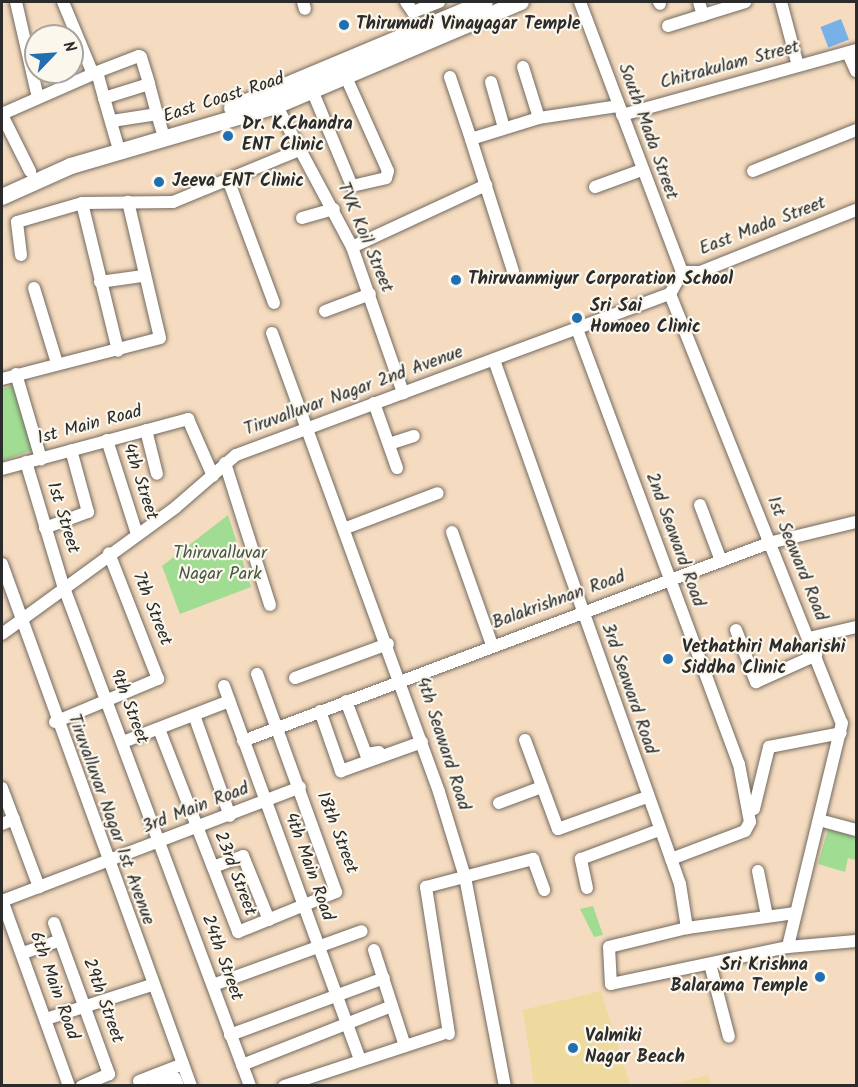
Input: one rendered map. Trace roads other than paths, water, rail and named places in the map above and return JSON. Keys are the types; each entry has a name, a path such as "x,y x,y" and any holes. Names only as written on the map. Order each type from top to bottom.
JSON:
{"main road":[{"name":"East Coast Road","path":"2,186 30,171 117,143 159,122 274,101 448,12 485,2"},
{"name":"East Coast Road","path":"2,197 71,166 312,90 521,2"}],"street":[{"path":"16,2 38,98"},
{"path":"30,171 2,118 38,98 93,74 63,2"},
{"path":"406,2 413,12 440,2 448,12"},
{"name":"South Mada Street","path":"580,2 682,272"},
{"path":"699,2 703,15"},
{"path":"668,26 745,2"},
{"path":"781,2 798,66"},
{"path":"852,51 856,71"},
{"name":"Chitrakulam Street","path":"471,139 538,118 620,110 852,51"},
{"path":"112,121 159,122 149,84 137,56 99,70 104,98 117,143"},
{"path":"523,67 538,118"},
{"path":"312,90 352,186 386,178 388,171 345,75"},
{"path":"450,77 513,271"},
{"path":"491,82 504,128"},
{"path":"104,98 149,84"},
{"name":"TVK Koil Street","path":"274,101 297,152 334,209 352,246 403,393"},
{"path":"753,171 856,130"},
{"path":"21,255 14,224 82,203 173,202 229,182 297,152"},
{"path":"595,187 642,170"},
{"path":"229,182 274,303"},
{"path":"352,246 486,185"},
{"path":"2,379 57,363 159,340 142,276 128,202"},
{"path":"82,203 118,351"},
{"path":"302,218 334,209"},
{"name":"East Mada Street","path":"682,272 700,272 856,210"},
{"path":"670,294 682,272"},
{"path":"100,282 142,276"},
{"path":"34,288 57,363"},
{"path":"325,311 370,294"},
{"name":"Tiruvalluvar Nagar 2nd Avenue","path":"2,633 63,585 137,534 213,476 225,464 306,426 494,360 670,294"},
{"name":"1st Seaward Road","path":"670,294 816,655 842,733"},
{"name":"2nd Seaward Road","path":"577,329 739,764 748,829 672,860"},
{"name":"4th Seaward Road","path":"272,333 402,680 465,877 505,1086"},
{"name":"3rd Seaward Road","path":"494,360 647,797 672,860 687,928"},
{"path":"16,374 41,459"},
{"path":"374,403 397,468"},
{"name":"1st Main Road","path":"2,469 189,420 213,476"},
{"path":"146,430 157,474"},
{"path":"389,444 414,436"},
{"name":"4th Street","path":"107,440 137,534"},
{"path":"45,528 88,512 71,450"},
{"name":"1st Street","path":"26,462 63,585"},
{"path":"225,464 270,605"},
{"path":"346,528 438,493"},
{"path":"700,505 721,561"},
{"name":"Balakrishnan Road","path":"243,741 492,645 769,543 856,522"},
{"path":"452,532 492,645"},
{"name":"7th Street","path":"107,700 159,679 109,552"},
{"name":"Tiruvalluvar Nagar 1st Avenue","path":"2,564 55,722 191,1086"},
{"name":"9th Street","path":"63,585 159,842"},
{"path":"809,638 856,627"},
{"path":"736,630 756,682 816,655"},
{"path":"296,678 388,644"},
{"path":"257,674 300,787"},
{"name":"4th Main Road","path":"224,686 360,1059"},
{"path":"55,722 107,700"},
{"path":"123,742 229,701"},
{"path":"346,701 358,716 367,755 421,740"},
{"path":"320,711 341,771 421,740"},
{"path":"194,715 231,816"},
{"name":"23rd Street","path":"159,729 238,932 269,920"},
{"path":"754,809 769,747 842,733 788,947"},
{"path":"525,740 560,829 647,797"},
{"name":"3rd Main Road","path":"2,900 231,816 300,787"},
{"name":"18th Street","path":"300,787 338,890 303,905"},
{"path":"2,788 8,821 39,887"},
{"path":"499,803 542,788"},
{"path":"819,819 856,830"},
{"path":"587,888 581,859 659,830"},
{"name":"24th Street","path":"159,842 250,1086"},
{"path":"213,867 242,855 269,920 303,905"},
{"path":"284,1086 360,1059 446,1034 423,893 428,886 534,859 544,890"},
{"path":"758,871 766,916"},
{"name":"6th Main Road","path":"2,900 69,1086"},
{"path":"795,913 687,928 609,947 611,984 788,947 856,941"},
{"name":"29th Street","path":"54,923 109,1074 82,1086"},
{"path":"213,985 362,932"},
{"path":"23,953 60,940"},
{"path":"374,950 405,1046"},
{"path":"710,964 729,1037"},
{"path":"230,1035 384,978"},
{"path":"45,1019 152,985"},
{"path":"242,1065 392,1006"},
{"path":"139,1081 183,1064"},
{"path":"154,1086 175,1078 178,1086"}],"water":[{"path":"841,19 849,40 828,47 820,27"}],"place":[{"name":"Thirumudi Vinayagar Temple","path":"344,25"},
{"name":"Dr. K.Chandra ENT Clinic","path":"228,136"},
{"name":"Jeeva ENT Clinic","path":"159,182"},
{"name":"Thiruvanmiyur Corporation School","path":"456,280"},
{"name":"Sri Sai Homoeo Clinic","path":"577,318"},
{"name":"Vethathiri Maharishi Siddha Clinic","path":"668,659"},
{"name":"Sri Krishna Balarama Temple","path":"820,977"},
{"name":"Valmiki Nagar Beach","path":"573,1048"}],"park label":[{"name":"Thiruvalluvar Nagar Park","path":"220,565"}]}
